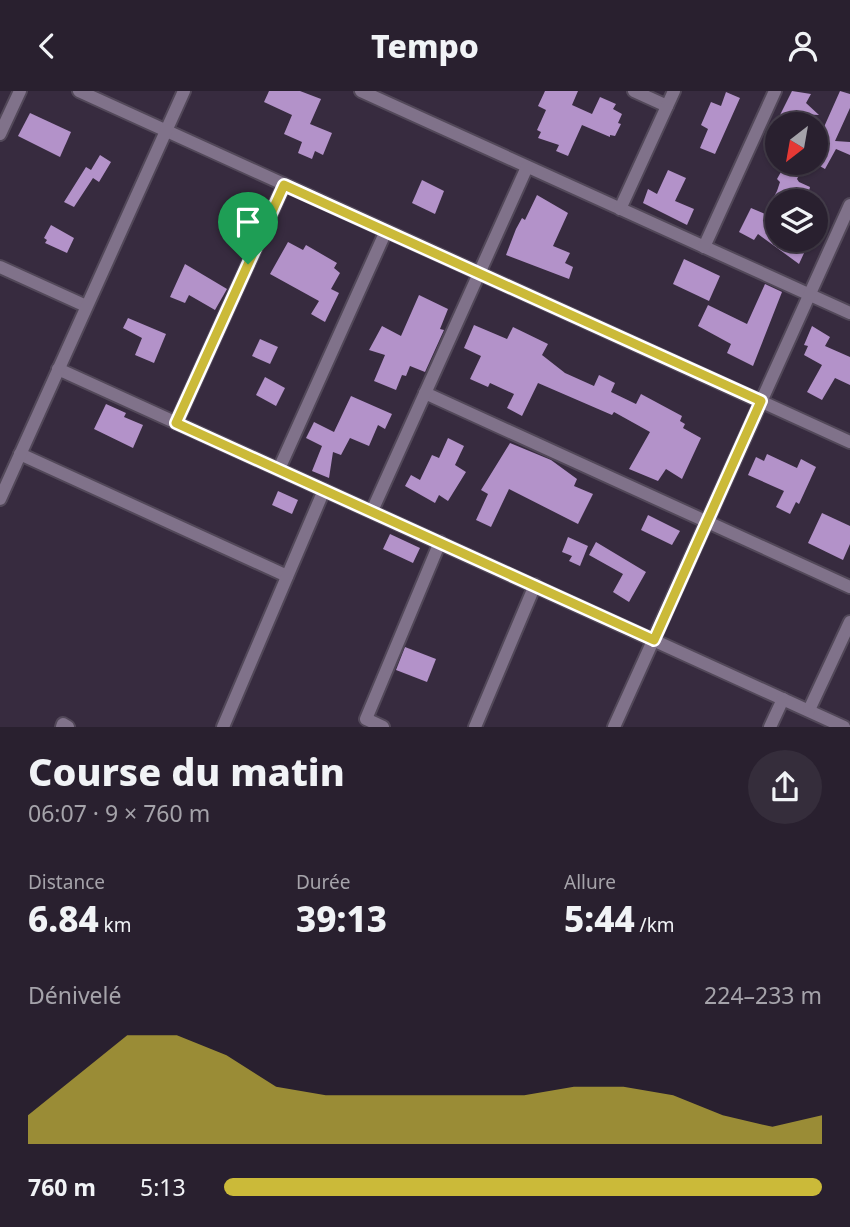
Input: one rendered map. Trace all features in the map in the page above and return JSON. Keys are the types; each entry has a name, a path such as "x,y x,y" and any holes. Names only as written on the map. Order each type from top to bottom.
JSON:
{"street":[{"path":"0,134 20,91"},
{"path":"79,91 850,442"},
{"path":"0,499 184,91"},
{"path":"361,91 850,313"},
{"path":"634,91 667,106"},
{"path":"620,209 674,91"},
{"path":"704,247 775,91"},
{"path":"372,511 527,167"},
{"path":"176,423 284,185"},
{"path":"614,726 850,205"},
{"path":"279,469 386,231"},
{"path":"0,267 86,306"},
{"path":"58,369 844,726"},
{"path":"425,393 850,587"},
{"path":"20,454 287,576"},
{"path":"223,726 324,490"},
{"path":"383,726 366,719 440,542"},
{"path":"475,726 535,585"},
{"path":"809,710 850,622"},
{"path":"771,726 783,699"},
{"path":"62,726 68,726"}],"building":[{"path":"269,91 300,91 321,99 310,124 332,133 323,155 315,151 312,159 298,153 302,142 284,134 292,115 264,102"},
{"path":"545,91 578,91 572,105 592,114 600,97 616,104 613,109 622,114 615,136 610,137 582,125 568,156 556,151 559,145 538,138 541,132 537,130 546,110 538,106"},
{"path":"792,91 811,94 806,103 816,112 782,112"},
{"path":"840,91 850,94 850,108 835,141 850,142 850,155 836,149 828,164 828,118"},
{"path":"726,92 740,98 715,154 700,148 708,129 701,125 711,102 721,106"},
{"path":"30,113 71,132 60,157 18,136"},
{"path":"100,155 111,162 99,182 93,178 74,207 64,202 86,167 91,170"},
{"path":"668,170 686,178 675,201 694,209 687,225 643,203 648,189 657,194"},
{"path":"779,175 799,175 799,182 810,189 778,189 780,182 777,179"},
{"path":"422,180 444,191 435,214 412,203"},
{"path":"537,195 568,213 553,246 570,253 565,263 573,267 569,279 506,255 516,229 522,218 525,220"},
{"path":"751,208 765,214 765,239 758,234 754,240 739,232"},
{"path":"51,225 74,238 67,253 45,243 47,240 44,238"},
{"path":"288,242 303,250 306,245 337,263 334,268 340,273 331,289 339,293 325,322 311,314 319,301 270,274"},
{"path":"783,252 804,252 799,264"},
{"path":"684,259 720,276 709,301 673,284"},
{"path":"185,264 227,289 215,310 189,295 185,303 170,297"},
{"path":"765,284 782,292 753,366 727,353 731,344 698,326 708,305 747,324"},
{"path":"419,295 448,309 440,329 444,330 425,372 410,366 406,376 402,375 396,390 374,381 385,355 369,350 382,326 401,336"},
{"path":"128,318 166,334 154,363 135,355 142,338 123,328"},
{"path":"474,325 507,339 513,327 548,344 542,355 565,373 594,386 599,375 615,383 611,392 636,404 641,394 682,416 680,421 685,424 683,428 701,438 682,479 666,469 658,481 629,469 650,432 614,412 612,415 538,383 522,416 507,408 514,394 490,383 488,387 470,379 481,356 464,348"},
{"path":"812,326 830,337 825,346 850,357 850,385 835,378 822,400 807,392 822,365 804,355 808,346 804,345"},
{"path":"260,339 278,347 270,364 252,356"},
{"path":"265,377 285,388 276,406 256,395"},
{"path":"351,396 392,414 385,429 378,425 369,446 350,438 341,455 333,452 329,478 312,471 322,446 306,438 314,422 334,432"},
{"path":"106,404 126,413 124,417 143,425 133,448 94,429"},
{"path":"448,438 464,446 455,465 466,472 448,501 439,495 435,503 405,486 411,475 420,480 432,455 439,458"},
{"path":"510,443 551,460 577,479 574,486 593,494 578,524 509,489 491,527 476,520 488,494 481,490"},
{"path":"767,454 797,468 801,459 816,467 799,504 796,502 790,514 776,507 784,491 748,475 756,457 764,461"},
{"path":"278,491 298,500 292,514 272,505"},
{"path":"822,513 850,526 850,544 843,560 808,543"},
{"path":"648,515 680,531 672,545 641,530"},
{"path":"390,534 420,548 413,563 383,549"},
{"path":"568,537 588,546 580,566 569,561 572,556 562,552"},
{"path":"596,542 646,572 629,602 613,592 623,574 589,555"},
{"path":"405,647 436,659 427,682 396,670"}],"route":[{"path":"284,185 761,401 654,640 176,423 248,264 284,185"}]}
